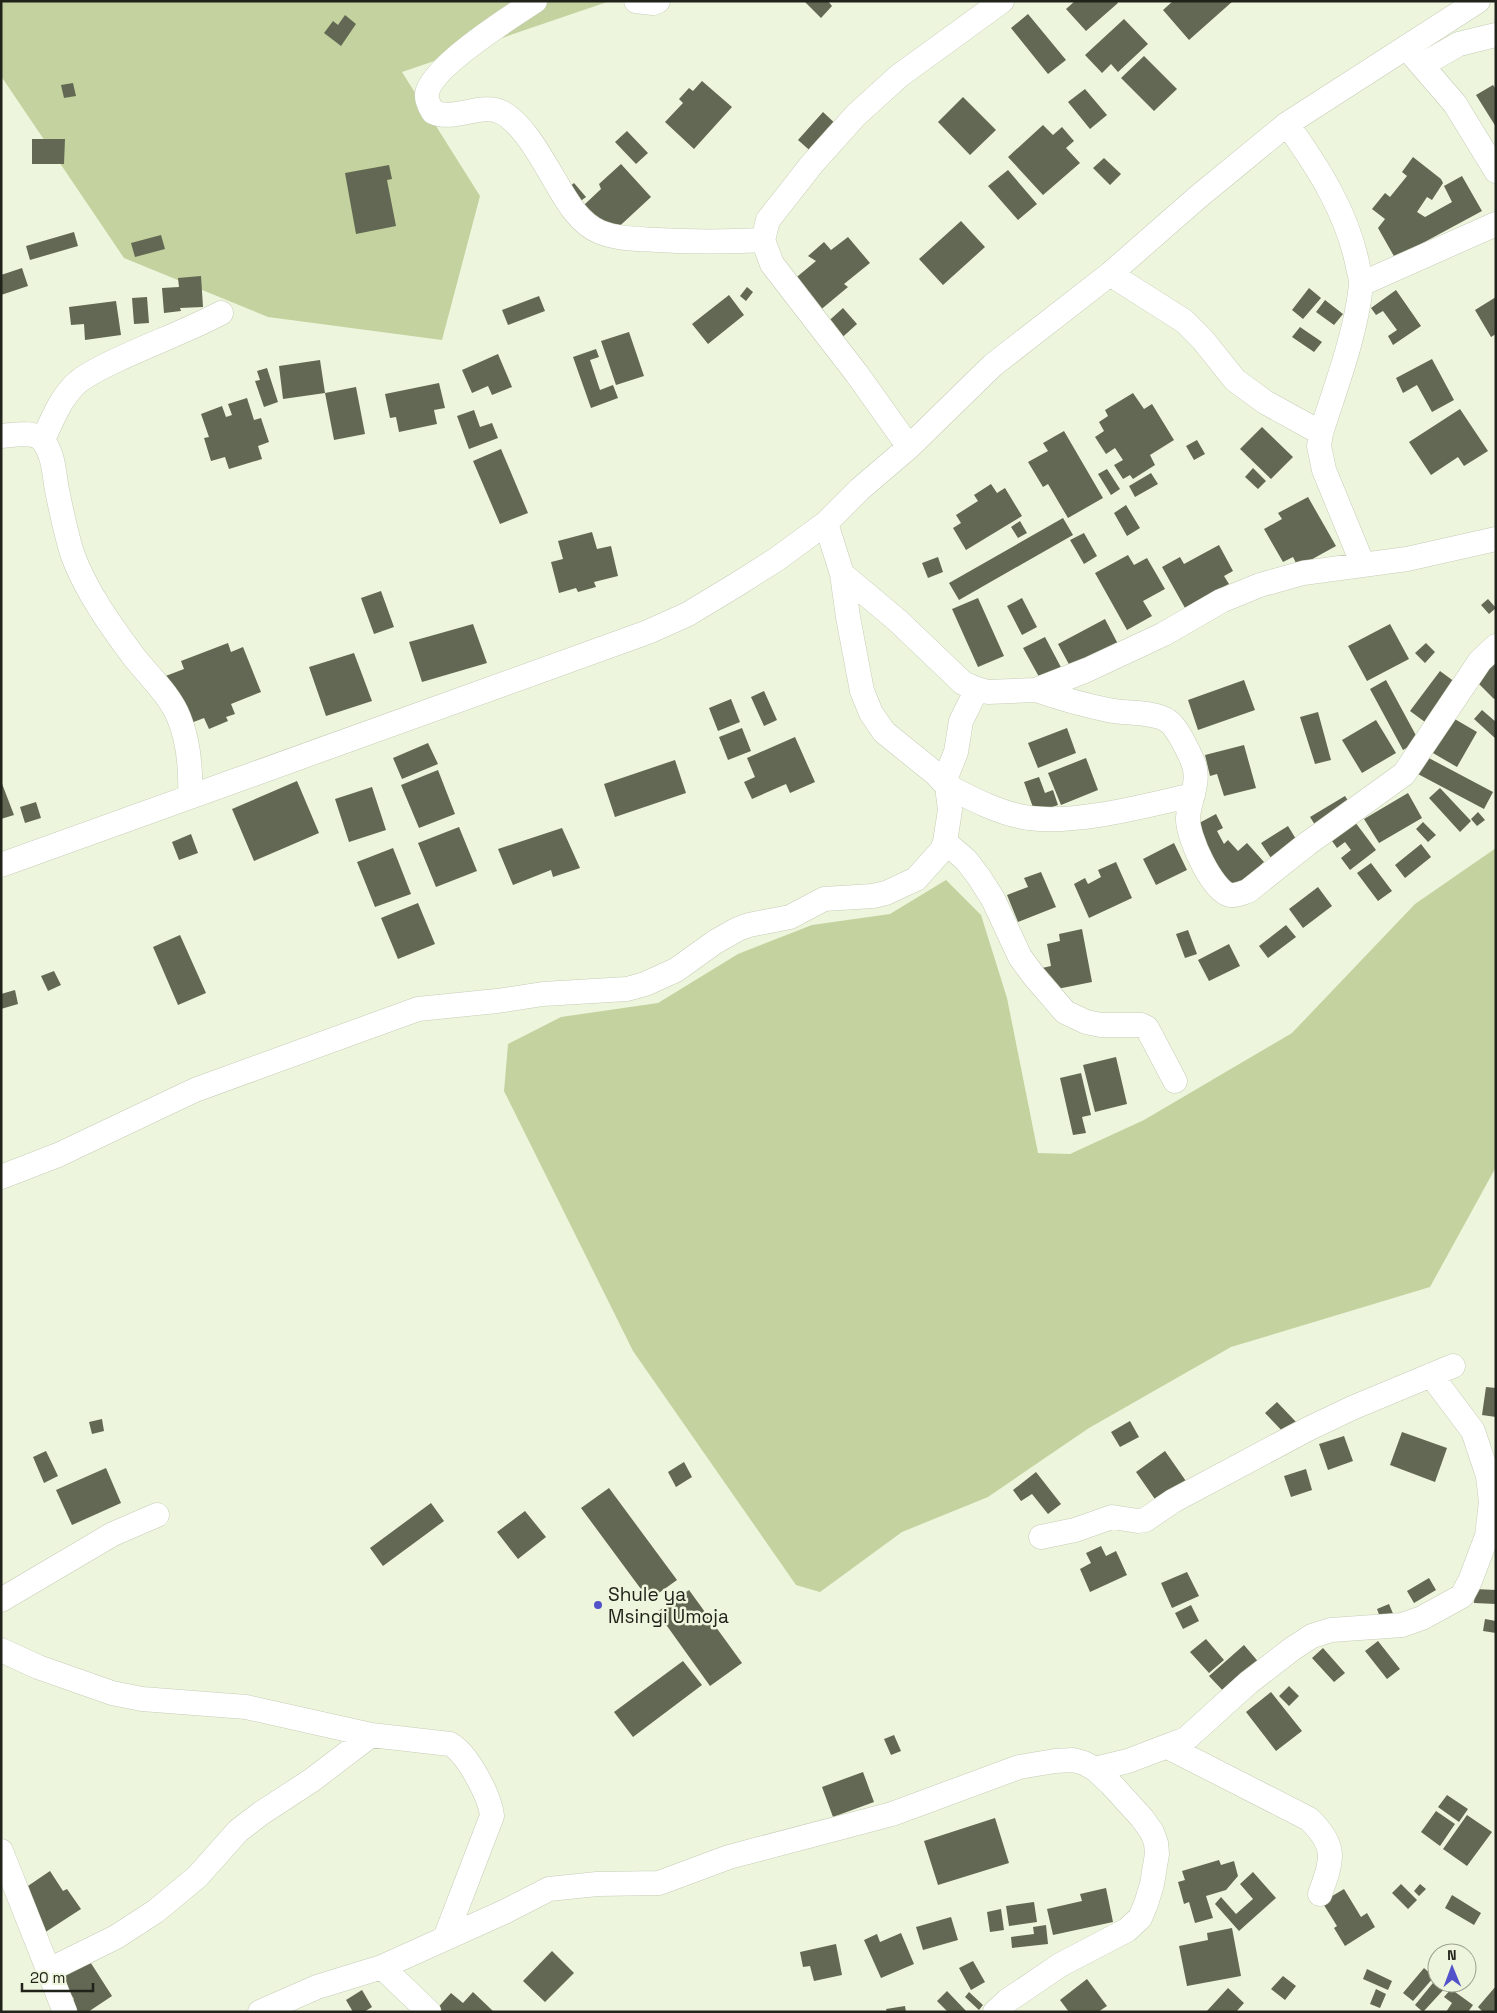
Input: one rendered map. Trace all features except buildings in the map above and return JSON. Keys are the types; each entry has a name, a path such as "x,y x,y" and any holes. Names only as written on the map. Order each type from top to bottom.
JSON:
{"street":[{"path":"534,1 484,34 438,74 427,92 427,98 433,112 442,116 472,111 494,110 502,112 532,144 566,199 582,220 600,232 634,239 692,242 763,240"},
{"path":"636,1 653,3 658,1"},
{"path":"909,447 857,374 772,264 763,240 768,220 812,164 856,115 899,76 1002,1"},
{"path":"1,864 648,632 688,614 777,559 826,523 860,489 909,447 993,365 1110,274 1198,197 1287,124 1478,1"},
{"path":"1422,65 1459,44 1496,35"},
{"path":"1406,47 1455,104 1496,171"},
{"path":"1287,124 1314,161 1335,201 1351,242 1361,284 1349,345 1321,433 1319,446 1324,470 1363,565"},
{"path":"1361,284 1496,224"},
{"path":"1110,274 1184,322 1203,340 1235,380 1265,402 1321,433"},
{"path":"43,440 66,395 78,382 102,367 222,313"},
{"path":"1,436 33,435 43,440 51,454 57,492 73,553 94,598 134,656 169,700 179,718 190,770 190,797"},
{"path":"826,523 842,574 862,691 871,713 884,732 936,774 945,784 994,808 1028,818 1066,819 1160,803 1193,794"},
{"path":"842,574 897,620 964,683 977,690 995,692 1036,690 1104,662 1164,634 1221,601 1260,585 1303,573 1407,558 1496,539"},
{"path":"1036,690 1057,698 1101,709 1158,716 1167,720 1174,727 1194,763 1196,780 1188,817 1189,832 1194,847 1216,885 1223,892 1230,895 1238,895 1248,891 1328,828 1404,774 1480,661 1496,646"},
{"path":"1,1177 58,1156 194,1090 418,1009 543,994 627,989 645,984 676,970 738,929 749,924 790,917 824,899 873,896 903,886 916,879 942,850 950,810 945,784 956,752 961,721 977,690"},
{"path":"945,842 966,860 979,877 993,899 1020,957 1065,1012 1086,1022 1101,1025 1141,1025 1146,1028 1175,1081"},
{"path":"1041,1537 1075,1530 1112,1517 1138,1521 1145,1520 1173,1501 1308,1429 1453,1366"},
{"path":"1095,1769 1168,1747 1186,1739 1248,1683 1312,1636 1331,1630 1402,1625 1422,1618 1462,1596 1470,1581 1487,1536 1491,1502 1488,1476 1473,1431 1431,1375"},
{"path":"1,1600 113,1534 157,1515"},
{"path":"1,1650 45,1670 112,1693 142,1699 246,1708 371,1735 450,1744 458,1748 482,1785 491,1807 492,1816 445,1938"},
{"path":"49,1970 116,1937 156,1910 198,1876 238,1831 312,1780 371,1735"},
{"path":"1168,1747 1259,1795 1293,1810 1315,1825 1329,1844 1330,1864 1320,1894"},
{"path":"260,2012 317,1987 382,1967 549,1890 597,1884 659,1883 730,1857 892,1814 1019,1767 1073,1760 1095,1769 1142,1818 1152,1832 1157,1854 1152,1884 1140,1918 1127,1930 1060,1965 1007,2001 995,2012"},
{"path":"1,1851 65,2012"},
{"path":"382,1967 429,2012"}],"green space":[{"path":"1,1 610,1 402,72 480,196 442,340 268,317 124,258 1,76"},
{"path":"1496,848 1496,1167 1430,1287 1231,1347 1089,1428 988,1497 902,1532 820,1592 796,1585 633,1351 504,1091 508,1044 561,1017 658,1003 738,954 812,925 890,914 946,880 981,915 1007,998 1038,1153 1070,1154 1144,1120 1292,1033 1415,904"}],"place":[{"name":"Shule ya Msingi Umoja","path":"598,1605"}]}
